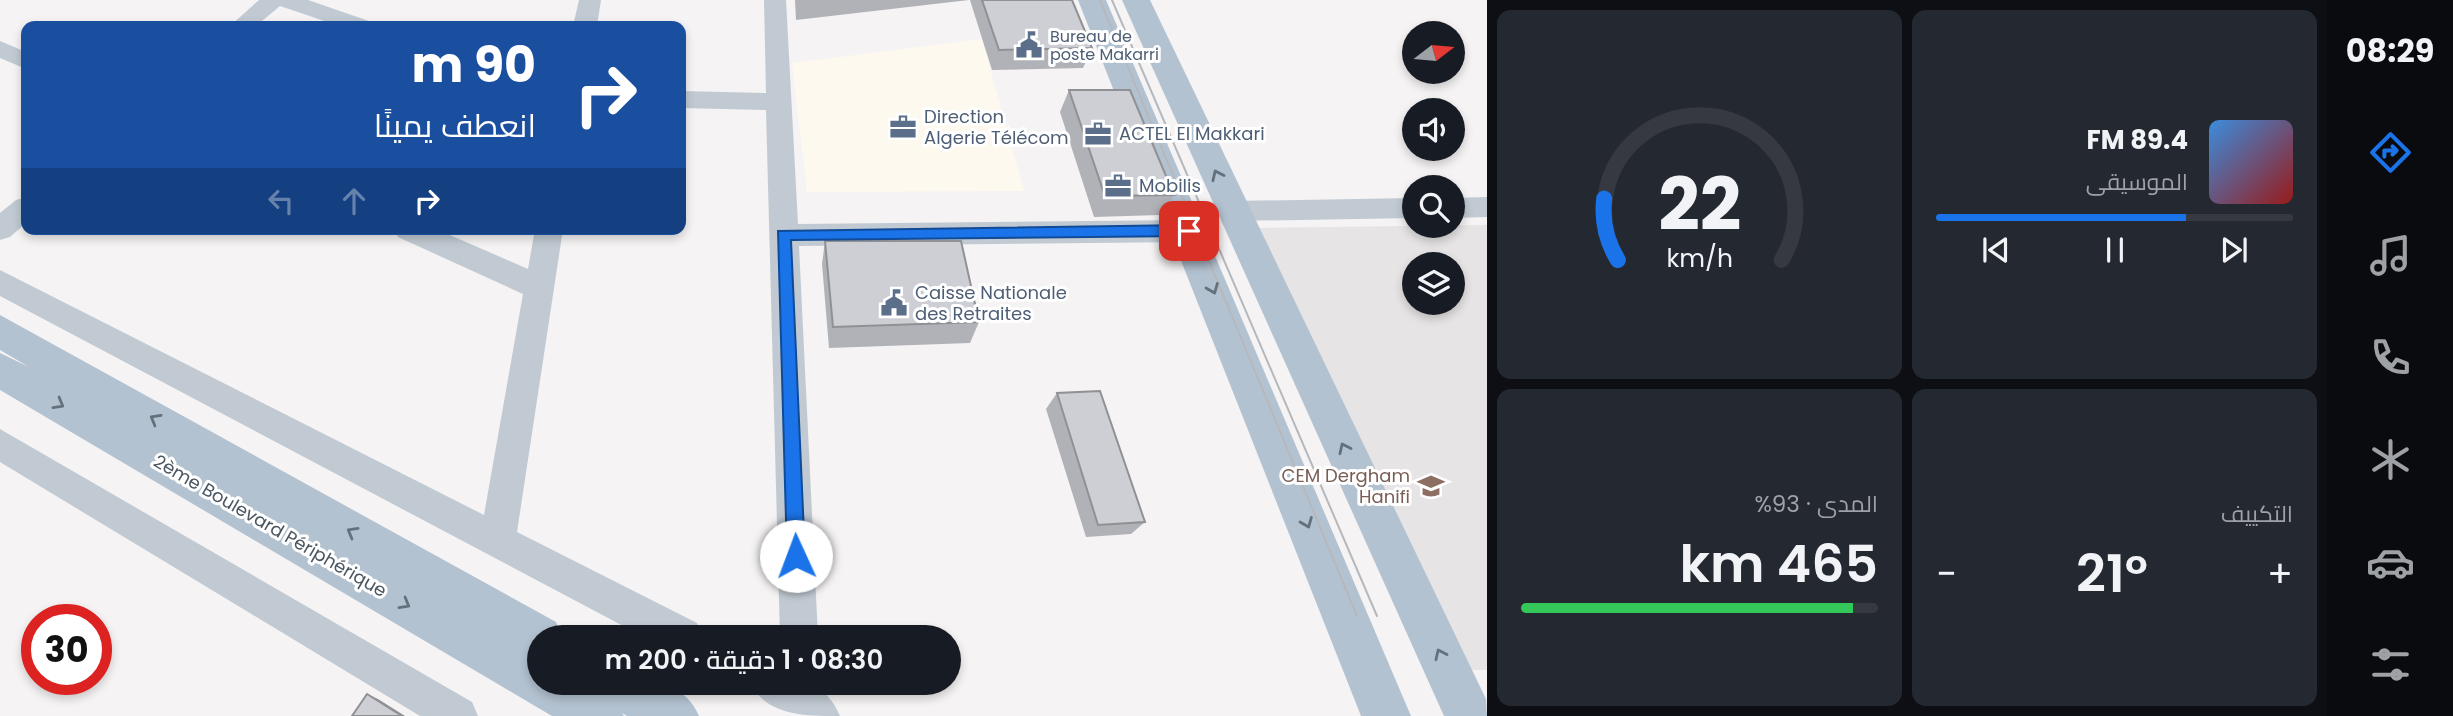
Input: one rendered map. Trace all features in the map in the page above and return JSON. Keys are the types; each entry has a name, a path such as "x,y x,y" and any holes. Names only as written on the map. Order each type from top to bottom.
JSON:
{"main road":[{"path":"1092,0 1386,716"},
{"path":"1136,0 1469,716"},
{"name":"2ème Boulevard Périphérique","path":"0,331 527,632"},
{"name":"2ème Boulevard Périphérique","path":"0,370 527,674"},
{"name":"2ème Boulevard Périphérique","path":"563,695 599,716"},
{"path":"638,695 674,716"}],"street":[{"path":"248,21 273,0"},
{"path":"286,0 347,21"},
{"path":"586,21 590,0"},
{"path":"775,0 799,625"},
{"path":"0,49 21,59"},
{"path":"686,100 778,102"},
{"path":"1465,208 1487,207"},
{"path":"1234,211 1402,208"},
{"path":"0,229 21,211"},
{"path":"783,234 1189,231"},
{"path":"421,235 538,287"},
{"path":"498,540 548,235"},
{"path":"0,282 660,625"},
{"path":"0,444 458,716"}],"shaded area":[{"name":"Direction Algerie Télécom","path":"982,39 1024,191 807,192 792,63"},
{"name":"CEM Dergham Hanifi","path":"1465,225 1487,225 1487,670 1461,670 1256,228 1402,226 1402,238 1465,238"}],"building":[{"path":"982,0 1072,0 1092,48 999,50"},
{"path":"1069,90 1130,90 1174,195 1105,196"},
{"name":"Caisse Nationale des Retraites","path":"825,241 961,241 979,322 833,327"},
{"path":"1100,391 1145,522 1098,525 1057,393"},
{"path":"367,694 402,716 352,716"}],"tram line":[{"path":"1100,0 1357,616"},
{"path":"1112,0 1377,616"}],"place":[{"name":"Bureau de poste Makarri","path":"1029,45"},
{"name":"Direction Algerie Télécom","path":"903,127"},
{"name":"ACTEL El Makkari","path":"1098,134"},
{"name":"Mobilis","path":"1118,186"},
{"name":"Caisse Nationale des Retraites","path":"894,303"},
{"name":"CEM Dergham Hanifi","path":"1431,486"}],"route":[{"path":"796,556 783,234 1189,231"}]}
